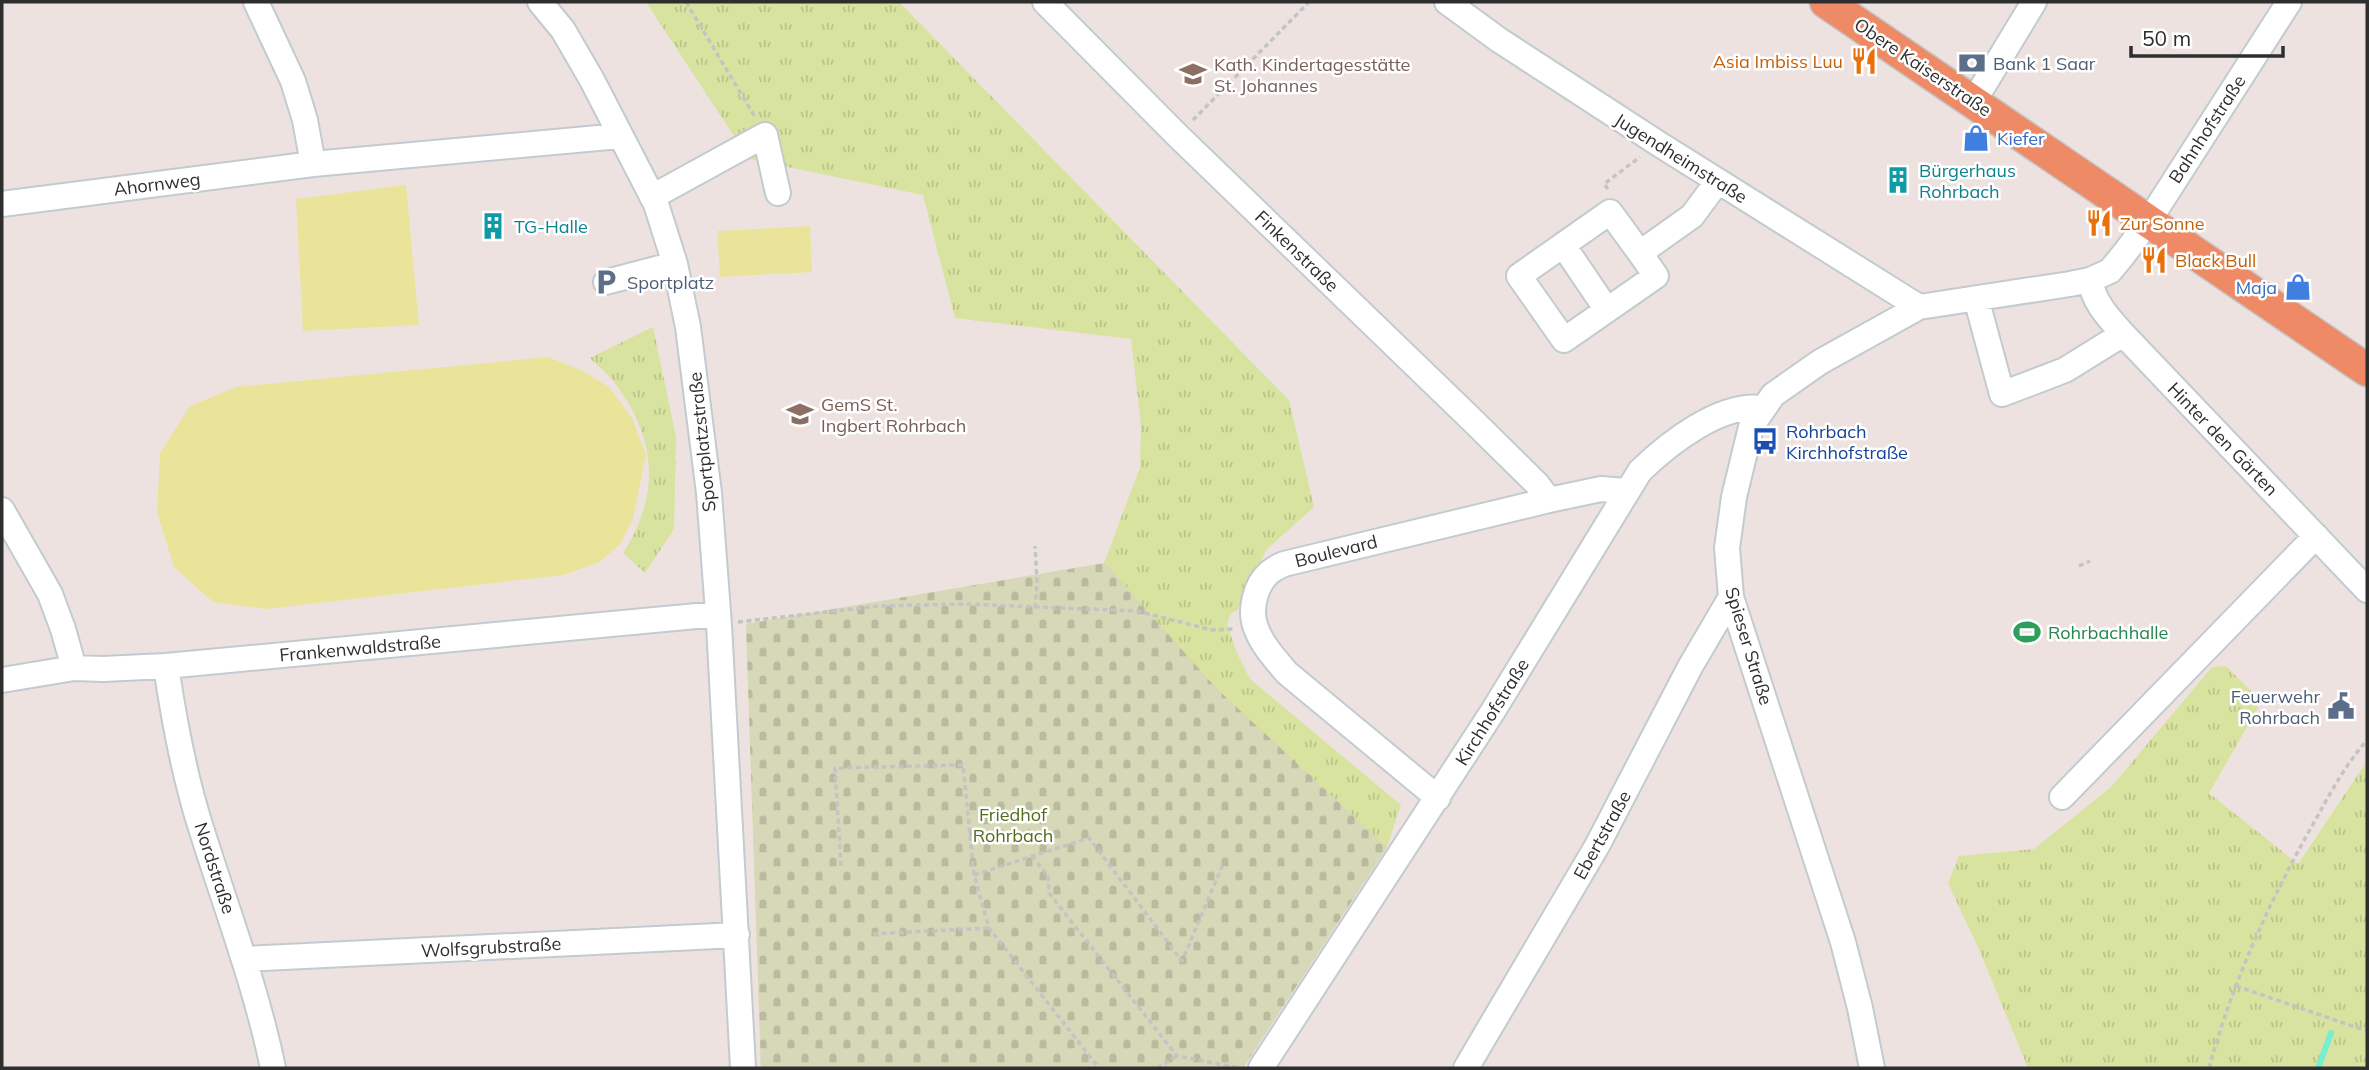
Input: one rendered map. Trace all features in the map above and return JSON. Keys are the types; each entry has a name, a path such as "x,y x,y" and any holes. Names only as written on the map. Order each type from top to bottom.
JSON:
{"main road":[{"name":"Obere Kaiserstraße","path":"1826,2 2367,370"}],"street":[{"path":"256,2 293,81 305,120 313,164 620,136"},
{"name":"Sportplatzstraße","path":"540,2 569,40 592,80 652,197 675,264 688,327 709,493 719,620 743,1068"},
{"name":"Finkenstraße","path":"1045,2 1178,136 1479,426 1537,484 1549,500"},
{"name":"Jugendheimstraße","path":"1447,2 1499,40 1658,144 1919,307"},
{"path":"1974,101 2034,2"},
{"name":"Bahnhofstraße","path":"2148,222 2289,2"},
{"path":"652,197 765,135 778,193"},
{"name":"Ahornweg","path":"2,204 313,164"},
{"path":"1640,253 1692,216 1718,181"},
{"path":"1610,212 1656,276 1564,340 1519,276 1610,212"},
{"name":"Spieser Straße","path":"1872,1068 1843,942 1731,597 1727,548 1734,497 1751,427 1773,395 1820,362 1919,307 2090,280 2110,271 2148,222"},
{"path":"1563,245 1607,310"},
{"path":"606,282 675,264"},
{"name":"Hinter den Gärten","path":"2090,280 2093,295 2103,312 2367,590"},
{"path":"1976,298 2002,394 2065,370 2123,334"},
{"name":"Kirchhofstraße","path":"1261,1068 1438,798 1640,471 1656,455 1709,421 1731,410 1749,406 1762,408"},
{"name":"Boulevard","path":"1255,627 1253,606 1259,587 1269,573 1284,564 1549,500 1601,489 1626,491"},
{"path":"2,510 50,594 74,668"},
{"path":"2062,797 2316,536"},
{"name":"Ebertstraße","path":"1466,1068 1597,846 1690,667 1731,597"},
{"name":"Frankenwaldstraße","path":"2,680 74,668 166,666 719,620"},
{"path":"1255,627 1287,674 1438,798"},
{"name":"Nordstraße","path":"166,666 174,726 186,776 245,959 273,1068"},
{"name":"Wolfsgrubstraße","path":"245,959 737,935"}],"path":[{"path":"686,2 765,135"},
{"path":"1189,125 1310,2"},
{"path":"1610,212 1613,198 1604,184 1658,144"},
{"path":"1035,546 1035,608"},
{"path":"2079,566 2090,561"},
{"path":"719,620 879,606 965,604 1138,611 1212,630 1255,627"},
{"path":"2209,1068 2236,986 2288,869 2347,764 2367,740"},
{"path":"841,866 835,768 963,765 974,875 989,928 1099,1068"},
{"path":"974,875 1089,838 1182,961 1224,862"},
{"path":"1032,856 1048,876 1049,892 1177,1056"},
{"path":"873,934 989,928"},
{"path":"2236,986 2367,1031"},
{"path":"1157,1068 1177,1056 1242,1068"}],"green space":[{"name":"Friedhof Rohrbach","path":"646,2 899,2 1289,400 1314,507 1266,550 1238,610 1231,613 1227,624 1250,679 1401,805 1387,847 1243,1068 761,1068 746,624 1104,563 1140,467 1141,426 1131,339 955,318 923,195 749,159"},
{"path":"653,327 676,437 674,529 645,573 623,553 635,532 648,489 646,448 630,406 614,382 590,358"},
{"name":"Friedhof Rohrbach","path":"1105,563 1216,688 1387,847 1243,1068 761,1068 746,624"},
{"path":"2226,666 2255,695 2258,708 2209,793 2298,864 2367,761 2367,1068 2028,1068 1981,954 1948,883 1959,856 2034,849 2111,787 2212,667"}],"shaded area":[{"path":"406,185 419,325 303,331 296,199"},
{"path":"810,226 812,272 720,277 717,231"},
{"path":"548,357 583,371 609,387 632,418 646,455 633,519 621,543 600,562 564,575 265,609 213,602 174,567 157,513 160,453 190,406 236,387"}],"waterway":[{"path":"2318,1068 2331,1033"}],"place":[{"name":"Asia Imbiss Luu","path":"1864,61"},
{"name":"Bank 1 Saar","path":"1972,63"},
{"name":"Kath. Kindertagesstätte St. Johannes","path":"1193,74"},
{"name":"Kiefer","path":"1976,138"},
{"name":"Bürgerhaus Rohrbach","path":"1898,180"},
{"name":"Zur Sonne","path":"2099,223"},
{"name":"TG-Halle","path":"493,226"},
{"name":"Black Bull","path":"2154,260"},
{"name":"Sportplatz","path":"606,282"},
{"name":"Maja","path":"2298,287"},
{"name":"GemS St. Ingbert Rohrbach","path":"800,414"},
{"name":"Rohrbach Kirchhofstraße","path":"1765,441"},
{"name":"Rohrbachhalle","path":"2027,632"},
{"name":"Feuerwehr Rohrbach","path":"2341,706"}]}
